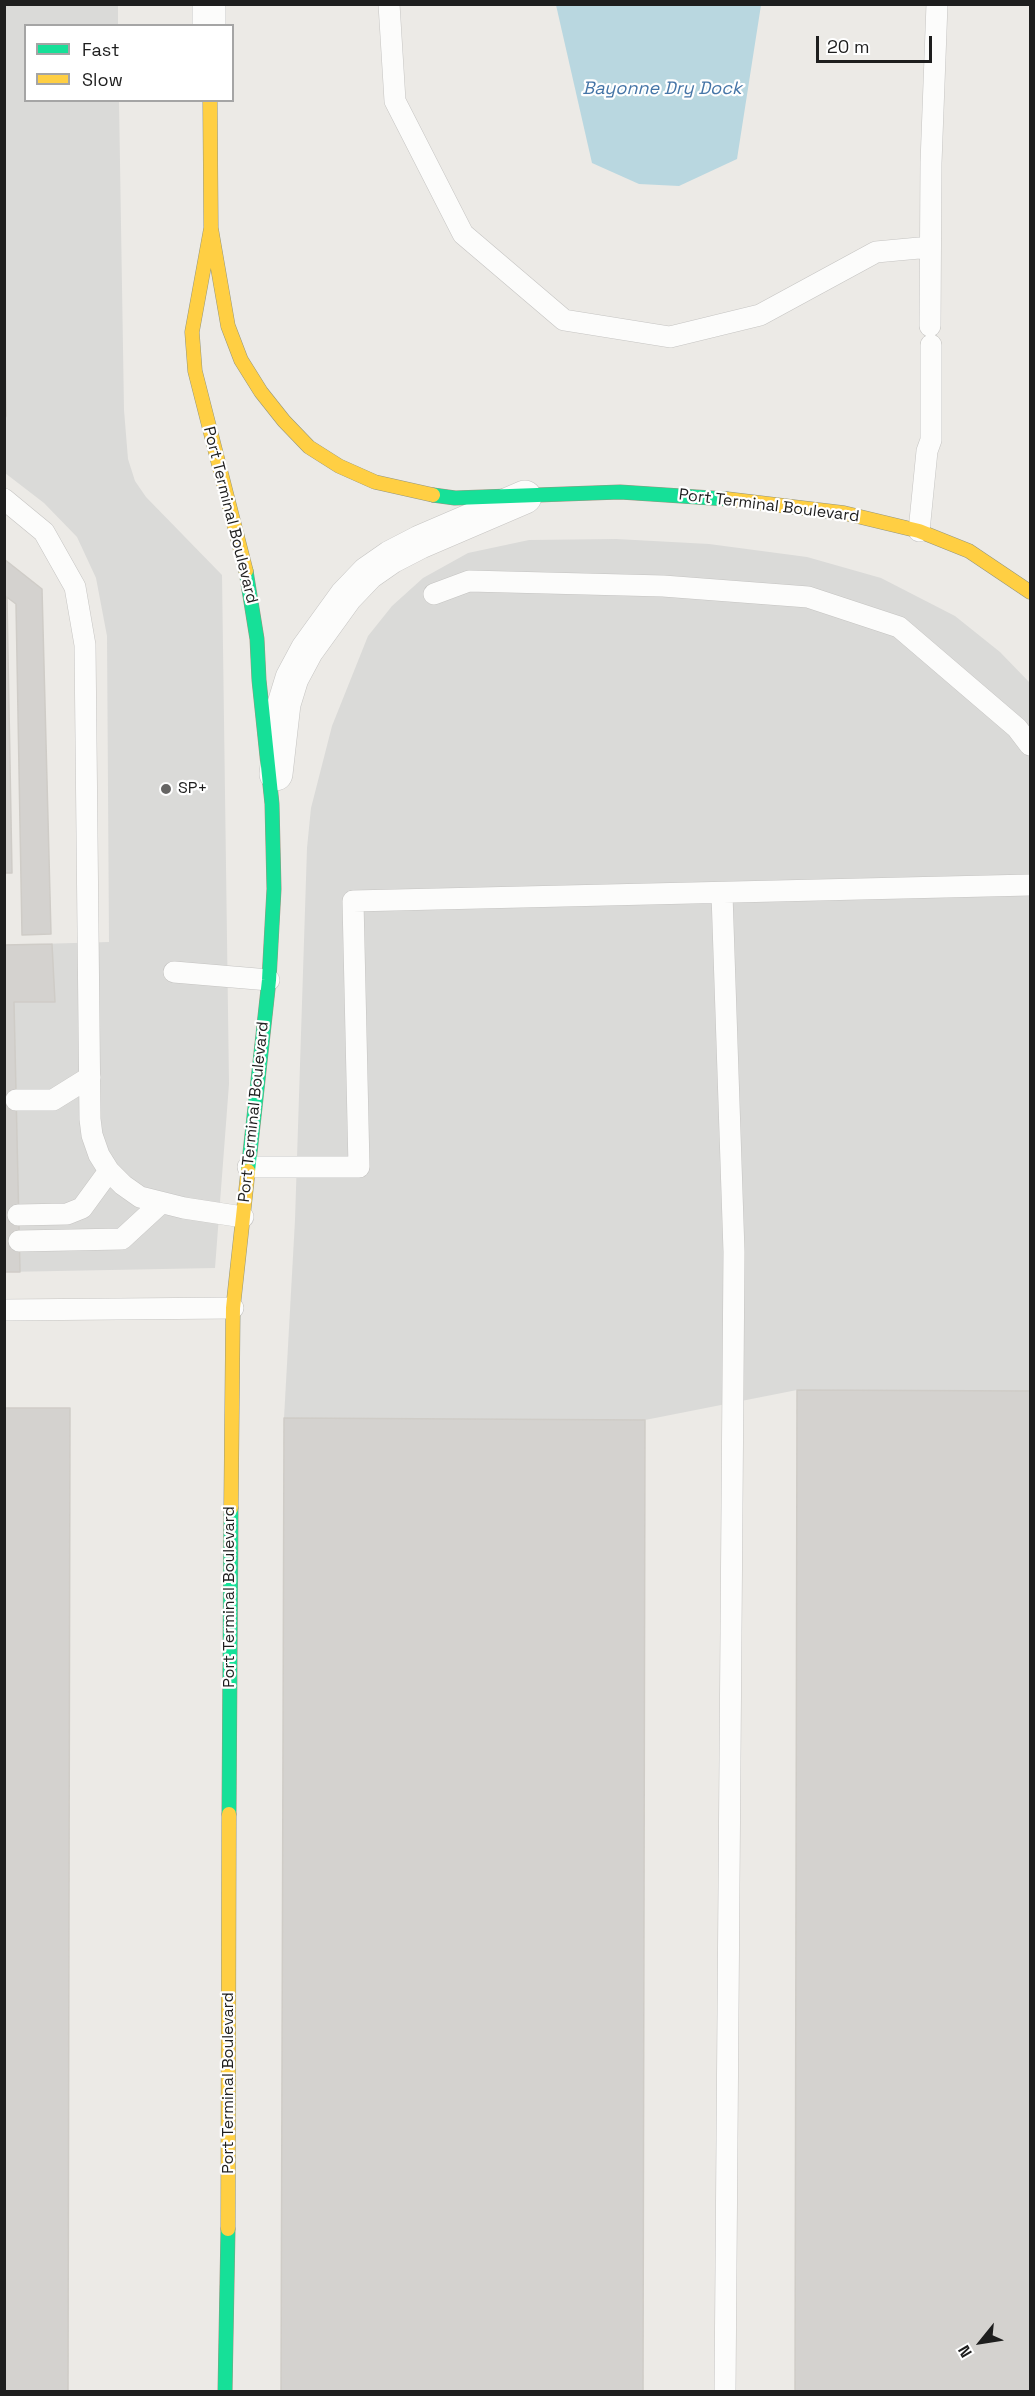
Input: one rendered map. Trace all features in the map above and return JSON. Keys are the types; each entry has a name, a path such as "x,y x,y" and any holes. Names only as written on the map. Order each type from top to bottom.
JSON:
{"street":[{"path":"209,4 209,24"},
{"name":"Port Terminal Boulevard","path":"210,102 211,228 228,326 241,360 261,392 309,447 339,466 375,482 454,498 588,493 670,494 844,513 919,531 969,551 1030,592"},
{"name":"Port Terminal Boulevard","path":"211,228 192,332 195,371 250,587 272,804 274,890 269,980 233,1308 225,2391"},
{"name":"Port Terminal Boulevard","path":"272,804 284,704 292,678 307,650 346,596 368,573 391,557 420,542 525,497"}],"lane":[{"path":"389,4 395,101 463,234 564,320 670,337 760,315 876,252 930,247"},
{"path":"919,531 927,451 931,440 930,247 937,4"},
{"path":"4,500 44,532 75,587 85,645 92,1135 99,1155 109,1171 140,1197 160,1204 243,1216"},
{"path":"434,594 469,582 663,586 808,597 899,627 1017,728 1030,745"},
{"path":"248,1167 359,1167 353,901 1030,885"},
{"path":"722,894 734,1252 725,2391"},
{"path":"174,972 269,980"},
{"path":"16,1100 53,1100 90,1077"},
{"path":"18,1215 67,1214 82,1208 109,1171"},
{"path":"19,1241 122,1239 160,1204"},
{"path":"4,1310 233,1308"}],"shaded area":[{"name":"SP+","path":"5,5 118,5 118,24 24,24 24,102 119,102 124,410 128,459 135,481 146,497 222,575 229,1084 215,1268 5,1272 4,945 109,942 107,636 96,578 77,537 44,503 5,473"},
{"path":"616,539 709,544 807,557 881,578 955,616 1000,652 1030,683 1030,1391 797,1390 645,1420 284,1418 295,1220 307,848 311,808 332,726 368,636 392,606 423,578 468,553 529,540"}],"water":[{"name":"Bayonne Dry Dock","path":"556,5 761,5 737,159 679,186 639,184 592,163"}],"building":[{"path":"4,257 6,416 4,421"},
{"path":"4,559 42,589 51,934 22,935 16,604 4,595"},
{"path":"7,598 12,873 4,873 4,599"},
{"path":"52,944 55,1002 14,1002 20,1272 4,1272 4,945"},
{"path":"797,1390 1030,1391 1030,2392 795,2392"},
{"path":"4,1408 70,1408 68,2392 4,2392"},
{"path":"284,1418 645,1420 643,2392 281,2392"}],"traffic: fast":[{"path":"433,495 455,498 620,492 727,499"},
{"path":"246,571 257,639 272,804 274,889 269,980 248,1171"},
{"path":"229,1814 231,1508"},
{"path":"225,2392 228,2229"}],"traffic: slow":[{"path":"210,102 211,228 228,326 241,360 261,392 309,447 339,466 375,482 433,495"},
{"path":"211,228 192,332 195,371 246,571"},
{"path":"727,499 844,513 919,531 969,551 1030,592"},
{"path":"231,1508 233,1308 248,1171"},
{"path":"228,2229 229,1814"}],"place":[{"name":"SP+","path":"166,789"}]}
